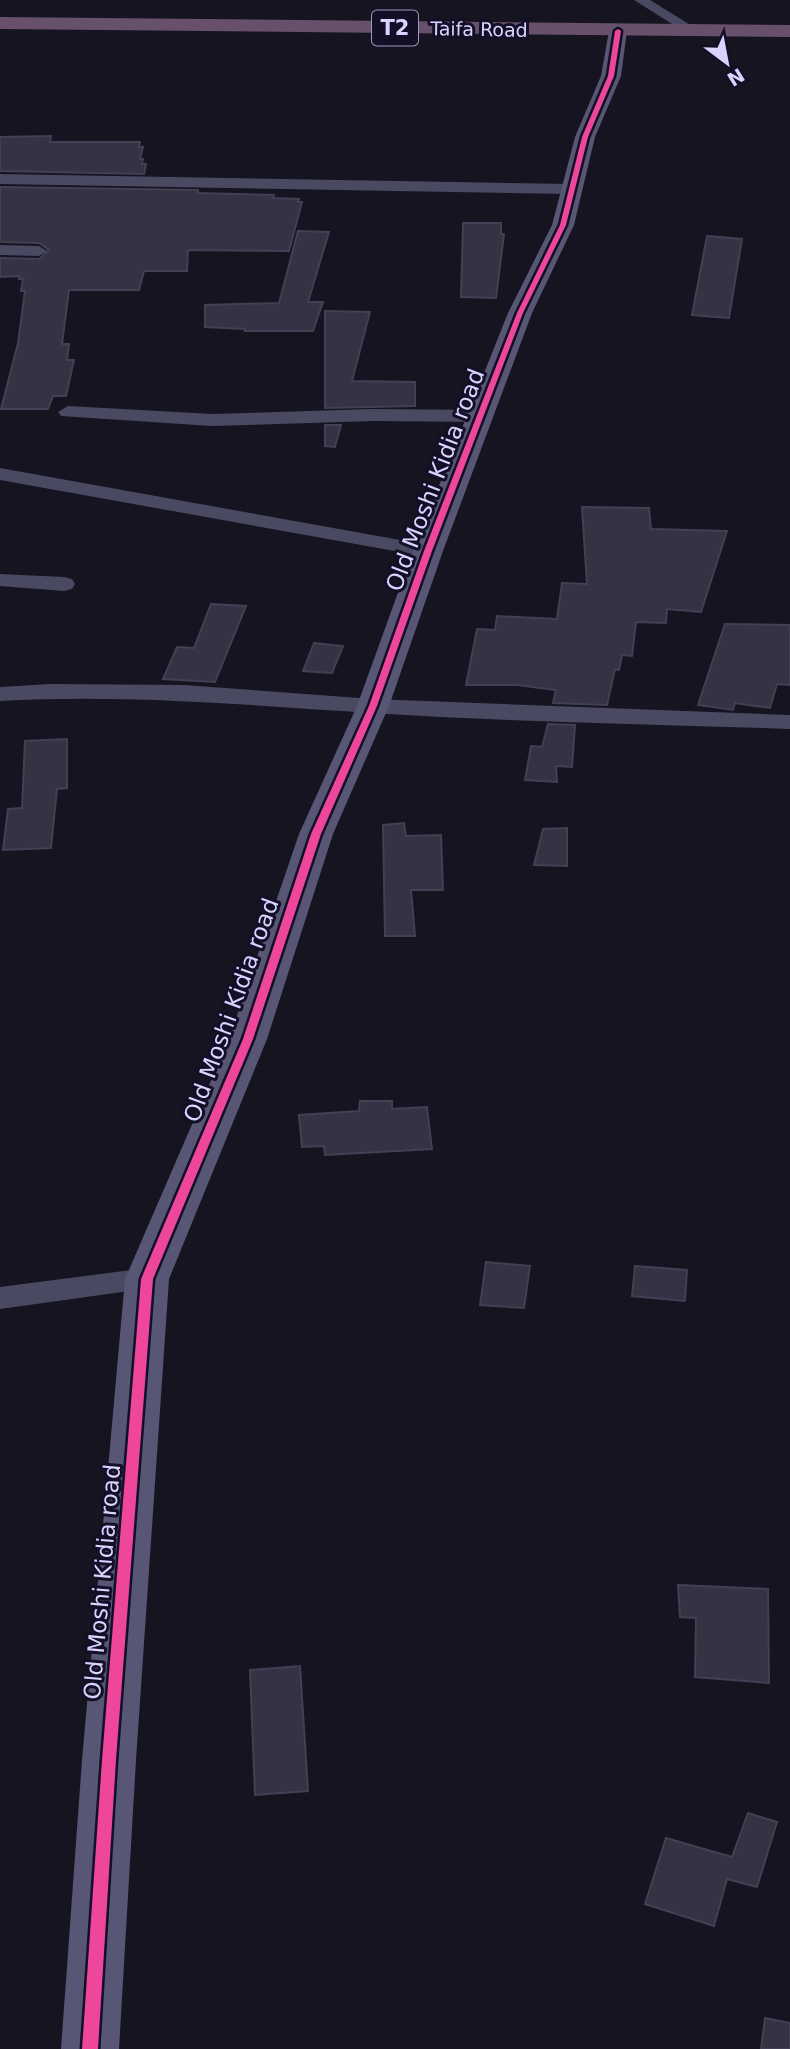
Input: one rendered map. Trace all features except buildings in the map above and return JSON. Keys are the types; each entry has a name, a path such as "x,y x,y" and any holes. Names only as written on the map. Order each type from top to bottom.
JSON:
{"highway":[{"name":"Taifa Road","path":"0,23 790,32"}],"street":[{"path":"641,0 694,31"},
{"name":"Old Moshi Kidia road","path":"90,2049 109,1760 147,1279 248,1039 316,834 373,706 428,551 520,313 563,225 585,137 611,76 618,31"},
{"path":"0,179 571,189"},
{"path":"0,250 39,251"},
{"path":"68,412 212,420 373,415 482,416"},
{"path":"0,474 428,551"},
{"path":"0,580 64,584"},
{"path":"0,694 184,692 373,706 790,722"},
{"path":"0,1298 147,1279"}],"cycle path":[{"path":"90,2049 109,1760 147,1279 248,1039 316,834 373,706 428,551 520,313 563,225 585,137 611,76 618,31"}]}
